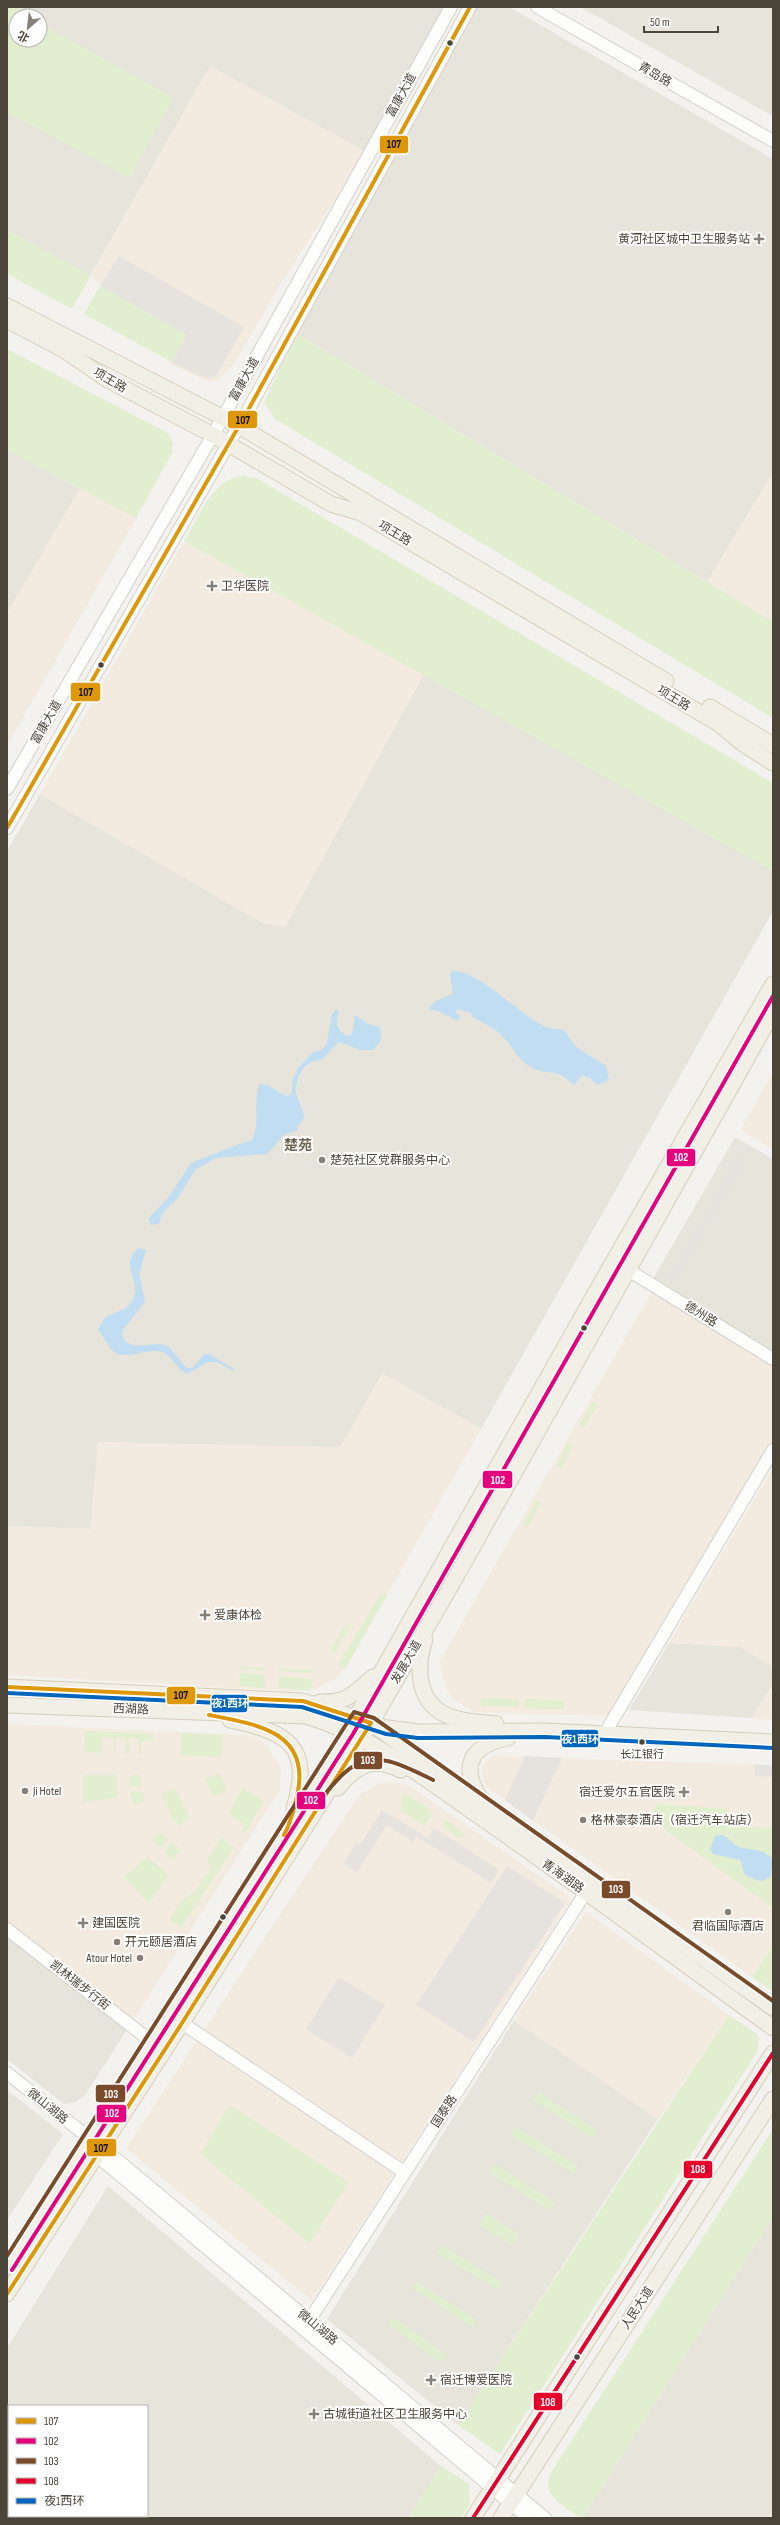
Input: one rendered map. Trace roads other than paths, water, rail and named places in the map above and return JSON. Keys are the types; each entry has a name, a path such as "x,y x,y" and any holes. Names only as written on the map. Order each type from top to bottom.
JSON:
{"main road":[{"name":"项王路","path":"7,306 239,426 773,745"},
{"name":"项王路","path":"7,320 64,350 108,380 213,435 331,504 361,513 719,724 743,744 773,763"},
{"name":"发展大道","path":"354,1735 356,1718 382,1669 773,984"},
{"name":"发展大道","path":"7,2294 182,2023 293,1834 354,1735 371,1723 448,1591 773,1012"},
{"path":"448,1591 430,1628 420,1657 419,1671 421,1686 428,1700 438,1711 452,1717 545,1731"},
{"path":"303,1701 338,1703 347,1700 382,1669"},
{"name":"西湖路","path":"7,1687 303,1701 387,1728 418,1732 545,1731 773,1742"},
{"name":"西湖路","path":"7,1705 306,1716 354,1735"},
{"path":"187,1712 261,1727 274,1732 291,1745 299,1757 301,1770 293,1834"},
{"name":"青海湖路","path":"371,1723 773,2008"},
{"path":"480,1799 472,1785 469,1775 473,1760 480,1748 491,1741 545,1731"},
{"name":"青海湖路","path":"354,1735 448,1795 586,1892 773,2028"},
{"path":"293,1834 342,1782 362,1765 376,1763 394,1767 448,1795"},
{"name":"发展大道","path":"7,2267 152,2042 293,1834"},
{"name":"人民大道","path":"473,2518 773,2053"},
{"name":"人民大道","path":"501,2518 773,2099"}],"street":[{"name":"富康大道","path":"7,789 213,435 451,7"},
{"name":"富康大道","path":"7,828 229,444 470,7"},
{"name":"青岛路","path":"537,7 773,141"},
{"name":"德州路","path":"628,1270 773,1358"},
{"path":"606,1734 773,1450"},
{"name":"国泰路","path":"306,2325 586,1892"},
{"name":"凯林瑞步行街","path":"7,1929 152,2042"},
{"path":"182,2023 404,2172"},
{"name":"微山湖路","path":"7,2073 89,2139 99,2152 513,2498 545,2518"},
{"name":"微山湖路","path":"513,2498 528,2518"}],"water":[{"path":"452,971 462,972 474,977 544,1026 564,1030 576,1047 606,1066 609,1080 597,1085 590,1078 582,1075 574,1085 562,1076 539,1071 528,1065 498,1032 472,1017 471,1013 457,1009 456,1013 460,1016 458,1021 438,1011 429,1009 434,1002 453,994 450,974"},
{"path":"336,1009 339,1012 337,1023 339,1029 348,1036 352,1034 355,1015 368,1024 379,1027 381,1036 378,1044 373,1050 360,1050 340,1042 322,1059 307,1065 301,1071 296,1084 296,1093 304,1119 297,1126 298,1130 284,1135 267,1154 216,1158 195,1170 178,1198 162,1213 159,1224 150,1225 149,1218 168,1198 191,1163 253,1139 256,1125 257,1091 259,1084 267,1085 286,1096 291,1095 293,1080 298,1068 313,1052 322,1050 327,1043 332,1014"},
{"path":"139,1248 146,1250 139,1274 145,1302 123,1330 122,1335 125,1341 135,1345 154,1344 166,1346 172,1350 188,1368 192,1368 205,1354 209,1354 234,1369 233,1371 217,1362 208,1362 187,1374 166,1354 161,1352 151,1351 121,1355 111,1349 98,1329 106,1318 111,1314 123,1310 132,1301 135,1290 130,1265 133,1254"},
{"path":"721,1835 727,1837 739,1847 758,1850 770,1856 773,1860 771,1876 763,1881 756,1880 745,1875 740,1860 713,1854 710,1849 715,1836"}],"place":[{"name":"黄河社区城中卫生服务站","path":"759,239"},
{"name":"卫华医院","path":"212,586"},
{"name":"楚苑社区党群服务中心","path":"322,1160"},
{"name":"爱康体检","path":"205,1615"},
{"name":"长江银行","path":"642,1742"},
{"name":"Ji Hotel","path":"25,1791"},
{"name":"宿迁爱尔五官医院","path":"684,1792"},
{"name":"格林豪泰酒店（宿迁汽车站店）","path":"583,1820"},
{"name":"君临国际酒店","path":"728,1912"},
{"name":"建国医院","path":"83,1923"},
{"name":"开元颐居酒店","path":"117,1942"},
{"name":"Atour Hotel","path":"140,1958"},
{"name":"宿迁博爱医院","path":"431,2380"},
{"name":"古城街道社区卫生服务中心","path":"314,2414"}],"district":[{"name":"楚苑","path":"298,1145"}]}
